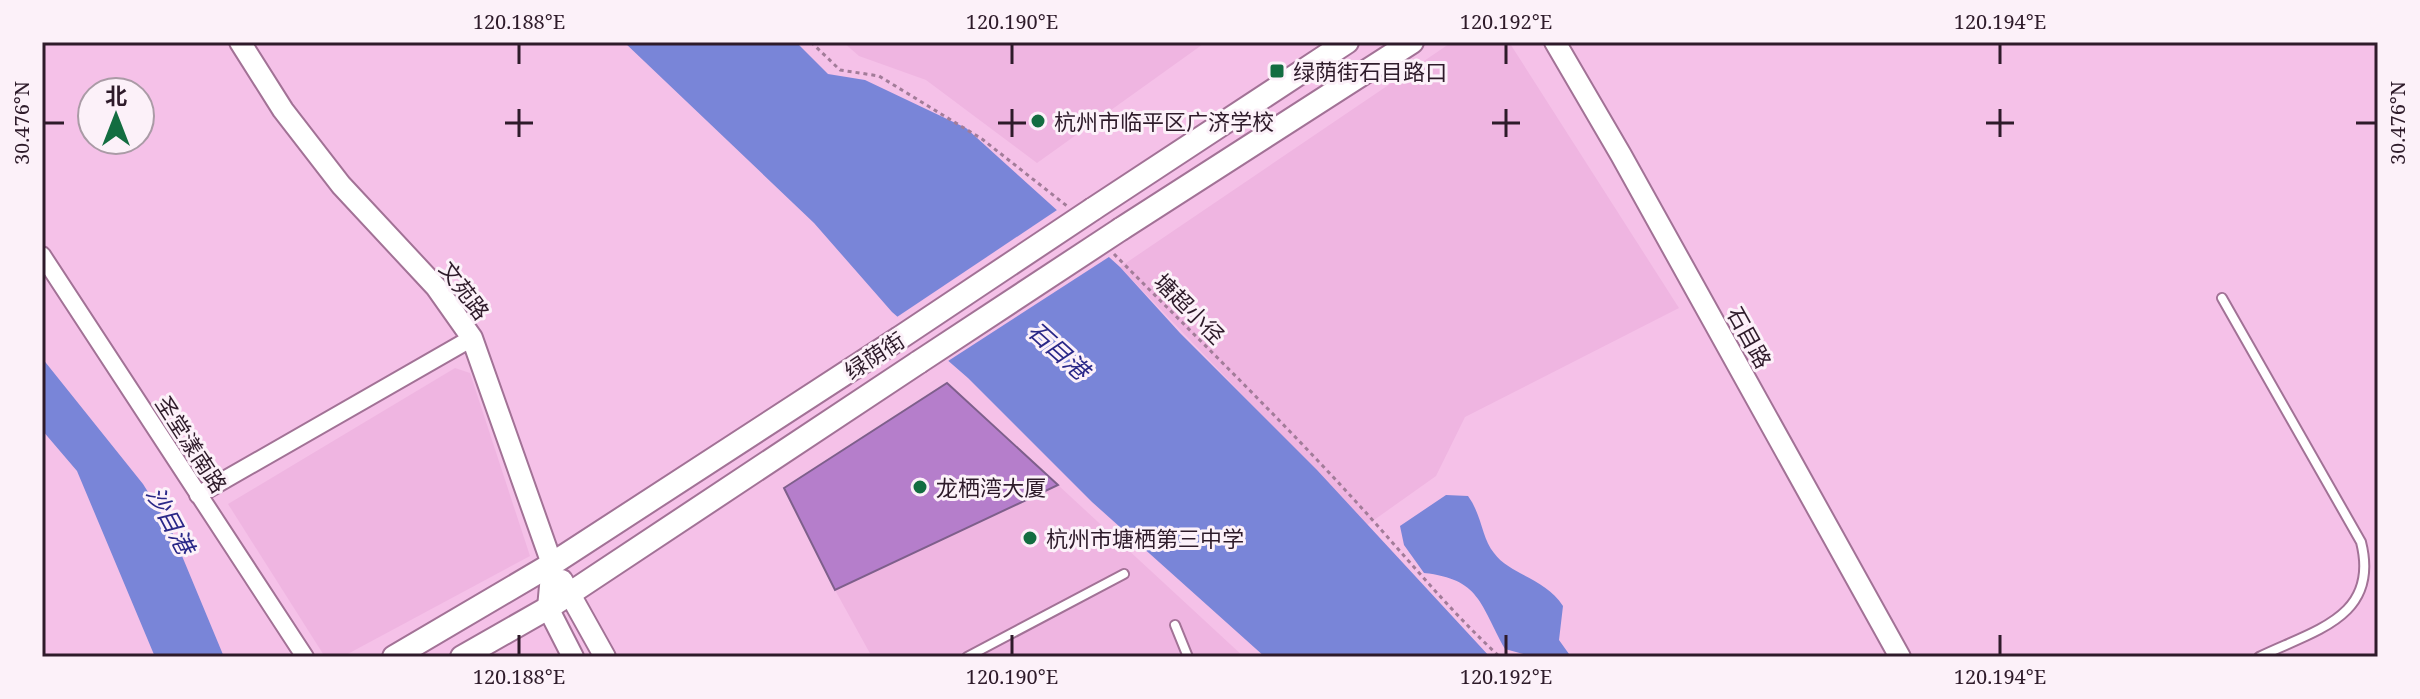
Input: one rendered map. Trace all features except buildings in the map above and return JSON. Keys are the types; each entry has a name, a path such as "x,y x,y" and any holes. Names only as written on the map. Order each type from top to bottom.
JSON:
{"main road":[{"name":"绿荫街","path":"394,657 552,564 1347,42"},
{"name":"绿荫街","path":"462,657 548,608 1121,229 1412,42"}],"street":[{"name":"文苑路","path":"240,42 292,123 341,185 436,287 472,338 552,564 548,608"},
{"name":"石目路","path":"1555,42 1637,183 1900,657"},
{"name":"圣堂漾南路","path":"42,255 305,657"},
{"path":"198,495 472,338"},
{"path":"552,564 605,657"},
{"path":"548,608 573,657"}],"lane":[{"path":"2222,298 2361,542 2366,562 2366,581 2352,607 2335,620 2259,657"},
{"path":"967,657 1124,574"},
{"path":"1175,625 1188,657"}],"path":[{"path":"811,42 840,70 879,76 982,139 1070,209"},
{"name":"塘超小径","path":"1110,250 1258,399 1369,516 1399,554 1500,657"}],"shaded area":[{"name":"杭州市临平区广济学校","path":"843,42 1206,42 1037,163 926,80 859,56"},
{"path":"1452,42 1509,42 1679,308 1465,417 1436,476 1367,525 1120,267"},
{"path":"455,368 470,373 530,556 342,657 325,657 228,504"},
{"name":"杭州市塘栖第三中学","path":"1058,485 1244,657 872,657 835,590"}],"water":[{"name":"石目港","path":"624,42 796,42 828,74 865,80 966,128 1120,267 1180,333 1317,470 1490,657 1265,657 1092,502 968,378 892,312 814,223"},
{"path":"42,358 143,484 170,527 224,657 155,657 77,471 42,430"},
{"path":"1446,495 1468,496 1494,553 1509,567 1556,597 1563,606 1559,640 1569,654 1580,657 1534,657 1505,649 1483,607 1468,588 1443,576 1424,573 1404,545 1400,526"}],"pier":[{"path":"1060,208 1112,255 945,363 894,319"}],"place":[{"name":"绿荫街石目路口","path":"1277,71"},
{"name":"杭州市临平区广济学校","path":"1038,121"},
{"name":"龙栖湾大厦","path":"920,487"},
{"name":"杭州市塘栖第三中学","path":"1030,538"}],"water label":[{"name":"沙目港","path":"171,520"}]}
